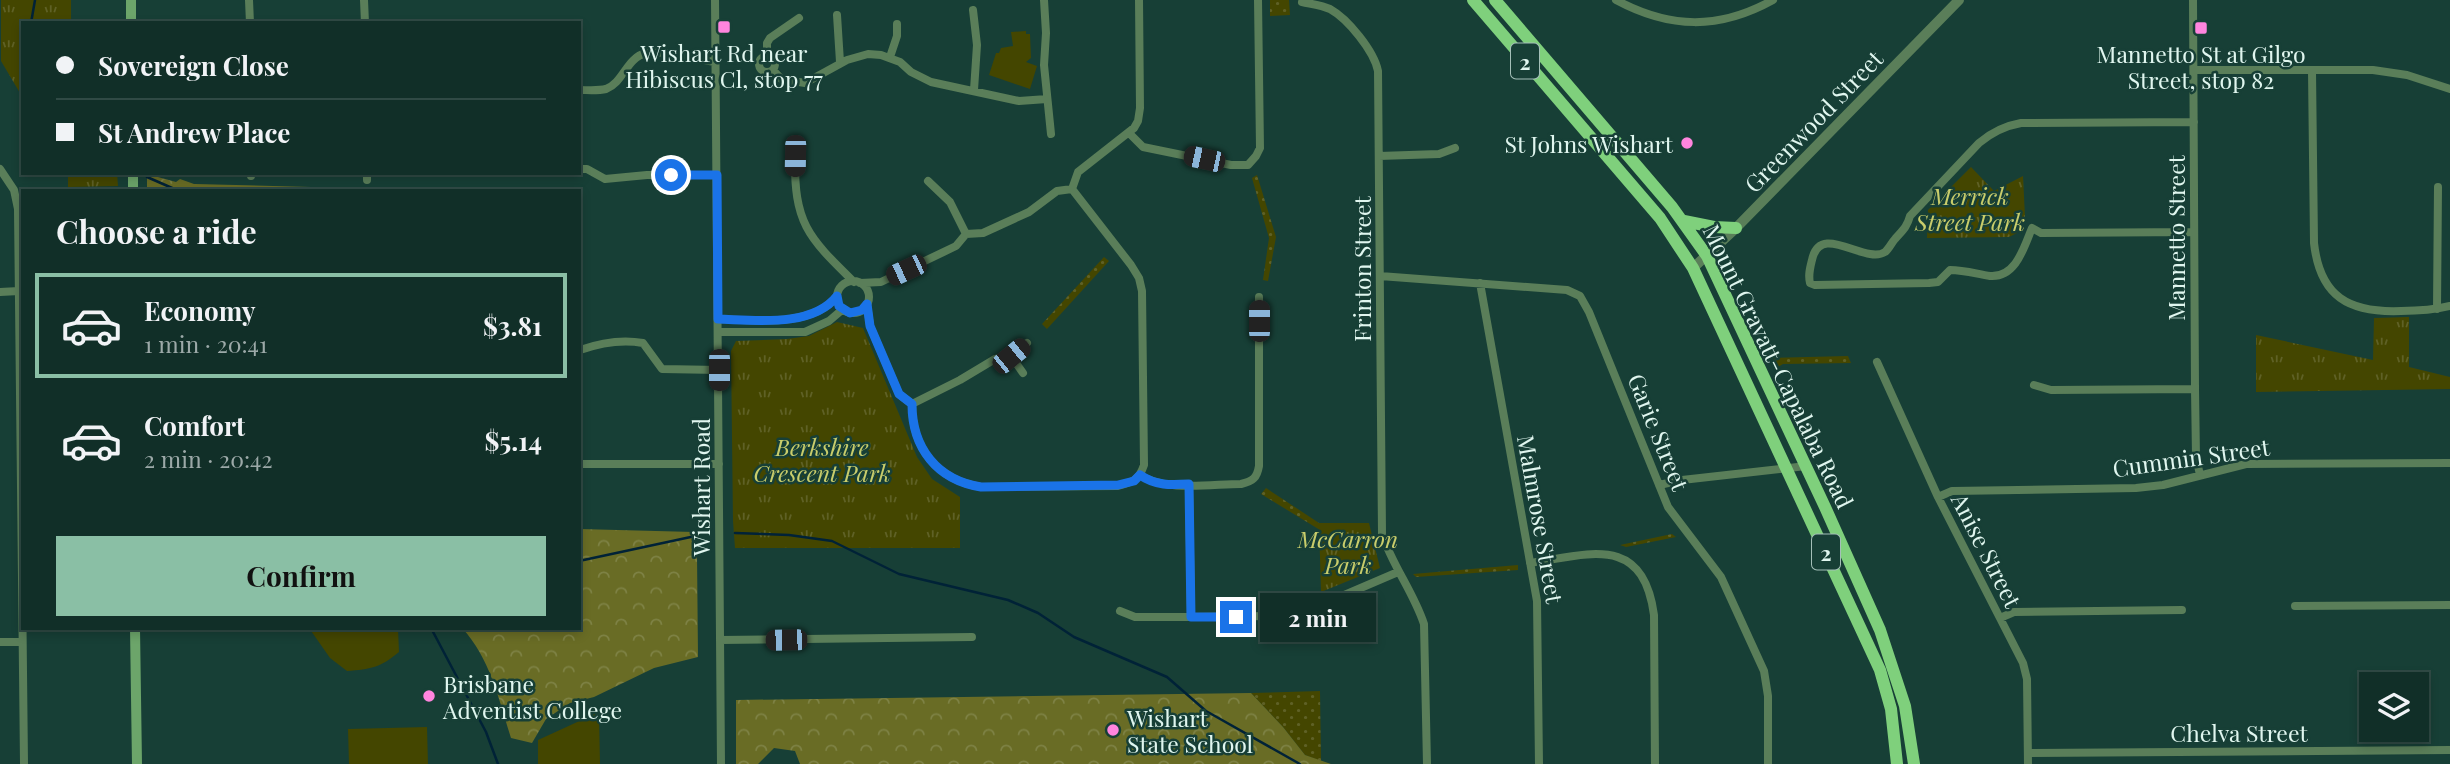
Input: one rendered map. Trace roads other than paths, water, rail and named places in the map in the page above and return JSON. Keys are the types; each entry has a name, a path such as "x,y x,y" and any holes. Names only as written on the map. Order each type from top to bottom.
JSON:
{"highway":[{"name":"Mount Gravatt-Capalaba Road","path":"1473,0 1666,225 1693,268 1880,670 1891,709 1898,764"},
{"name":"Mount Gravatt-Capalaba Road","path":"1495,0 1684,221 1707,256 1847,555 1891,659 1905,706 1914,764"},
{"path":"1684,221 1736,228"}],"main road":[{"path":"131,0 131,21"},
{"path":"135,630 137,764"}],"street":[{"path":"249,0 250,21"},
{"path":"365,0 365,21"},
{"name":"Wishart Road","path":"715,0 721,764"},
{"path":"1044,0 1044,65 1051,134"},
{"path":"1072,189 1078,172 1129,133 1138,121 1139,0"},
{"path":"1129,133 1143,147 1231,165 1248,165 1260,148 1258,0"},
{"path":"1616,0 1636,11 1663,20 1692,23 1733,18 1753,12 1773,0"},
{"name":"Greenwood Street","path":"1693,268 1736,228 1959,0"},
{"name":"Mannetto Street","path":"2193,0 2196,457 2200,475"},
{"name":"Frinton Street","path":"1302,2 1326,7 1337,14 1376,60 1379,84 1382,534 1389,557 1419,608 1424,624 1427,764"},
{"path":"973,10 977,45 974,90"},
{"path":"838,15 840,62"},
{"path":"767,56 770,38 799,18"},
{"path":"890,57 897,36 897,24"},
{"path":"581,90 610,87 634,59 644,53 657,52 715,62"},
{"path":"767,56 774,60 773,70 781,79 805,82 840,62 868,54 890,57 922,79 1019,101 1047,99"},
{"path":"767,56 760,59 759,67 765,72 773,70"},
{"path":"2194,70 2373,70 2407,75 2450,89"},
{"path":"2312,71 2314,243 2316,262 2322,278 2330,290 2358,308 2379,312 2450,306"},
{"path":"2194,122 2021,123 1991,132 1910,216 1907,227 1885,252 1876,254 1830,244 1820,245 1814,251 1808,277 1815,285 1928,284 1938,282 1950,270 1993,276 2006,273 2017,261 2032,228 2041,233 2194,232"},
{"path":"1379,156 1439,154 1455,148"},
{"path":"795,156 796,190 803,223 838,267 866,289 870,326 899,394 912,404"},
{"path":"0,169 13,190 18,209 21,525"},
{"path":"581,169 587,169 605,179 647,175 717,175"},
{"path":"928,180 950,202 966,234"},
{"path":"2437,309 2438,187"},
{"path":"718,319 781,320 820,312 844,284 881,282 956,246 966,234 984,233 1029,212 1057,191 1072,189"},
{"path":"912,404 911,422 926,456 949,478 963,484 981,487 1118,485 1134,481 1140,475 1144,465 1142,290 1139,278 1072,189"},
{"path":"838,267 843,309"},
{"name":"Garie Street","path":"1380,276 1567,290 1580,296 1659,485 1676,519 1721,577 1764,671 1768,696 1768,764"},
{"path":"854,313 862,310 881,282"},
{"name":"Malmrose Street","path":"1480,283 1537,601 1539,764"},
{"path":"0,292 19,291"},
{"path":"1140,475 1163,485 1241,484 1257,476 1259,297"},
{"path":"843,309 854,313 870,326"},
{"path":"718,332 805,332 829,321 843,309"},
{"path":"581,350 601,343 632,341 643,343 662,369 719,370"},
{"path":"912,404 995,359 1011,356 1027,343"},
{"path":"1011,356 1023,373"},
{"name":"Anise Street","path":"1877,362 1938,496 2023,663 2027,679 2028,764"},
{"path":"2034,385 2051,390 2195,389"},
{"name":"Cummin Street","path":"1938,496 1952,491 2136,488 2162,485 2246,464 2450,463"},
{"path":"581,464 719,464"},
{"path":"1659,485 1806,466"},
{"path":"1189,484 1191,617"},
{"path":"1530,563 1599,553 1615,555 1626,560 1644,581 1651,596 1654,615 1655,764"},
{"path":"1321,606 1398,572"},
{"path":"2295,606 2450,605"},
{"path":"2000,618 2014,612 2182,610"},
{"path":"1120,611 1135,617 1282,616"},
{"path":"22,630 24,764"},
{"path":"720,640 972,638"},
{"path":"0,642 22,642"},
{"name":"Chelva Street","path":"2028,753 2450,750"}],"waterway":[{"path":"31,21 35,0"},
{"path":"147,177 174,189"},
{"path":"735,533 789,535 832,541 899,574 1008,600 1038,613 1074,637 1167,677 1206,711 1300,764"},
{"path":"581,561 700,535"},
{"path":"432,630 486,732 498,764"}],"place":[{"name":"Wishart Rd near Hibiscus Cl, stop 77","path":"724,27"},
{"name":"Mannetto St at Gilgo Street, stop 82","path":"2201,28"},
{"name":"St Johns Wishart","path":"1687,143"},
{"name":"Brisbane Adventist College","path":"429,696"},
{"name":"Wishart State School","path":"1113,730"}],"park label":[{"name":"Merrick Street Park","path":"1970,208"},
{"name":"Berkshire Crescent Park","path":"822,459"},
{"name":"McCarron Park","path":"1348,551"}]}
